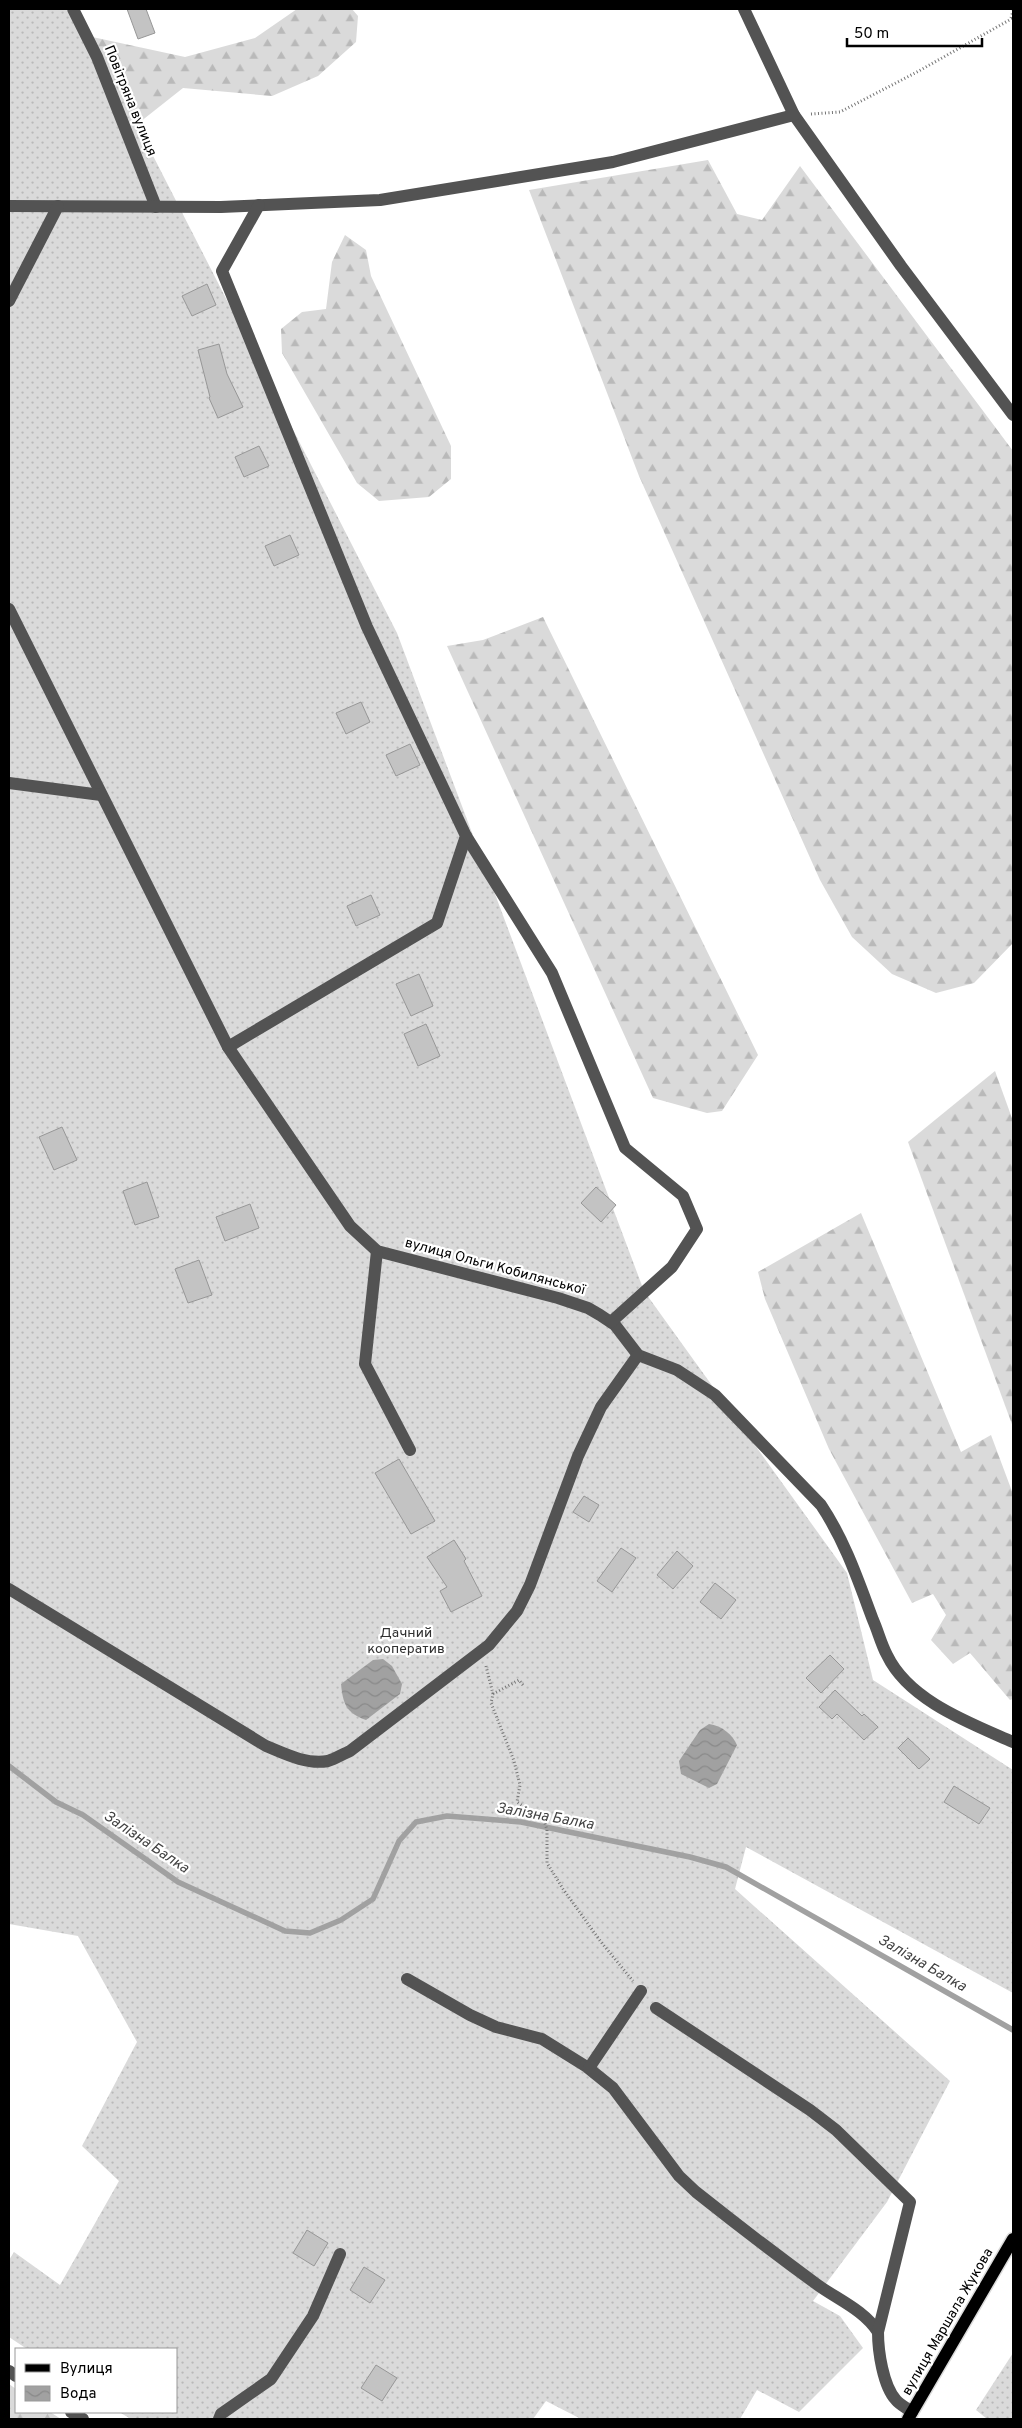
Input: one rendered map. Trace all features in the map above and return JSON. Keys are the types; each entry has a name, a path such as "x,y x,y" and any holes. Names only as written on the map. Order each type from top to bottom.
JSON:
{"main road":[{"name":"вулиця Маршала Жукова","path":"910,2416 1013,2239"}],"street":[{"name":"Повітряна вулиця","path":"73,9 97,57 156,207"},
{"path":"744,9 794,115 901,266 1013,415"},
{"path":"9,206 156,207 380,200 613,162 794,115"},
{"path":"259,205 222,271 367,627 466,836 552,973 625,1148 683,1196 697,1229 672,1267 612,1322"},
{"path":"9,301 58,206"},
{"name":"вулиця Ольги Кобилянської","path":"9,609 228,1047 350,1226 377,1251 558,1298 588,1308 612,1322 638,1355"},
{"path":"9,783 101,795"},
{"path":"228,1047 437,923 466,836"},
{"path":"377,1251 364,1364 410,1450"},
{"path":"9,1589 266,1746 292,1757 313,1761 328,1761 350,1751 481,1652 517,1611 530,1585 582,1448 601,1407 638,1355 676,1370 715,1395 821,1505 844,1543 887,1656 902,1677 949,1714 1013,1742"},
{"path":"407,1979 470,2016 496,2027 542,2039 589,2068 613,2088 679,2176 696,2192 816,2284 866,2317 878,2332"},
{"path":"589,2068 642,1991"},
{"path":"656,2008 810,2110 836,2130 910,2202 878,2332 878,2354 892,2396 910,2416"},
{"path":"219,2419 221,2414 271,2379 313,2316 340,2254"}],"path":[{"path":"794,115 840,112 917,72 1012,18 1013,11"},
{"path":"481,1652 492,1694 491,1703 514,1761 520,1785 518,1802 544,1820 547,1830 548,1863 555,1876 601,1942 642,1991"},
{"path":"492,1694 519,1680 524,1685"}],"green space":[{"name":"Дачний кооператив","path":"9,9 78,9 397,633 644,1291 847,1573 873,1680 1013,1770 1013,1993 746,1847 735,1889 950,2081 887,2202 813,2301 840,2316 863,2348 799,2412 757,2390 740,2419 581,2419 546,2401 533,2419 131,2419 121,2413 178,2413 178,2348 26,2348 9,2337 9,2260 14,2252 60,2285 119,2181 82,2146 137,2042 78,1936 9,1924"},
{"path":"297,9 352,9 358,16 356,42 318,76 272,96 183,88 140,122 116,127 9,19 185,57 255,38"},
{"path":"708,160 737,214 762,220 800,166 1013,451 1013,943 974,983 936,993 892,974 852,937 820,880 639,476 529,190"},
{"path":"345,235 366,250 371,276 451,446 451,479 429,497 379,501 357,483 282,353 281,329 302,312 326,309 332,262"},
{"path":"543,617 758,1055 722,1111 707,1113 653,1098 447,646 483,640"},
{"path":"995,1071 1013,1121 1013,1427 908,1142"},
{"path":"861,1213 961,1452 991,1435 1013,1494 1013,1699 1010,1700 970,1653 953,1664 931,1640 946,1615 933,1594 912,1603 829,1449 765,1299 758,1272"},
{"path":"1013,2353 1013,2419 987,2419 976,2410"},
{"path":"9,2384 15,2388 15,2413 52,2413 61,2419 9,2419"}],"water":[{"path":"383,1659 392,1666 402,1684 400,1694 366,1720 354,1714 347,1707 341,1684 373,1660"},
{"path":"709,1724 726,1731 737,1745 717,1784 709,1788 681,1774 679,1761 700,1730"}],"building":[{"path":"127,9 146,9 155,33 138,39"},
{"path":"207,284 216,305 192,316 182,296"},
{"path":"219,344 227,374 243,407 218,418 209,398 198,350"},
{"path":"259,446 269,466 244,477 235,457"},
{"path":"290,535 299,555 274,566 265,546"},
{"path":"361,702 370,722 346,734 336,713"},
{"path":"410,744 420,765 396,776 386,755"},
{"path":"371,895 380,915 356,926 347,906"},
{"path":"419,974 433,1006 411,1016 396,984"},
{"path":"426,1024 440,1056 418,1066 404,1034"},
{"path":"62,1127 77,1160 54,1170 39,1137"},
{"path":"147,1182 159,1217 135,1225 123,1191"},
{"path":"596,1187 616,1205 601,1222 581,1203"},
{"path":"250,1204 259,1228 225,1241 216,1217"},
{"path":"199,1260 212,1295 188,1303 175,1269"},
{"path":"399,1459 435,1521 411,1534 375,1473"},
{"path":"584,1496 599,1505 589,1522 573,1512"},
{"path":"454,1540 466,1559 464,1561 482,1596 451,1612 440,1591 447,1587 427,1557"},
{"path":"621,1548 636,1558 612,1592 597,1581"},
{"path":"677,1551 693,1566 673,1589 657,1575"},
{"path":"715,1583 736,1600 721,1619 700,1602"},
{"path":"830,1655 844,1669 821,1693 806,1678"},
{"path":"835,1690 862,1716 864,1714 878,1727 864,1740 837,1714 832,1719 819,1707"},
{"path":"908,1738 930,1759 919,1769 898,1748"},
{"path":"954,1786 990,1808 979,1824 944,1802"},
{"path":"307,2230 328,2243 314,2266 293,2253"},
{"path":"364,2267 385,2280 370,2303 350,2290"},
{"path":"376,2365 397,2378 382,2401 361,2388"}],"waterway":[{"name":"Залізна Балка","path":"9,1766 56,1802 83,1815 178,1882 285,1931 310,1933 341,1920 373,1899 399,1841 416,1822 447,1816 521,1822 690,1857 726,1867 1013,2030"}]}
